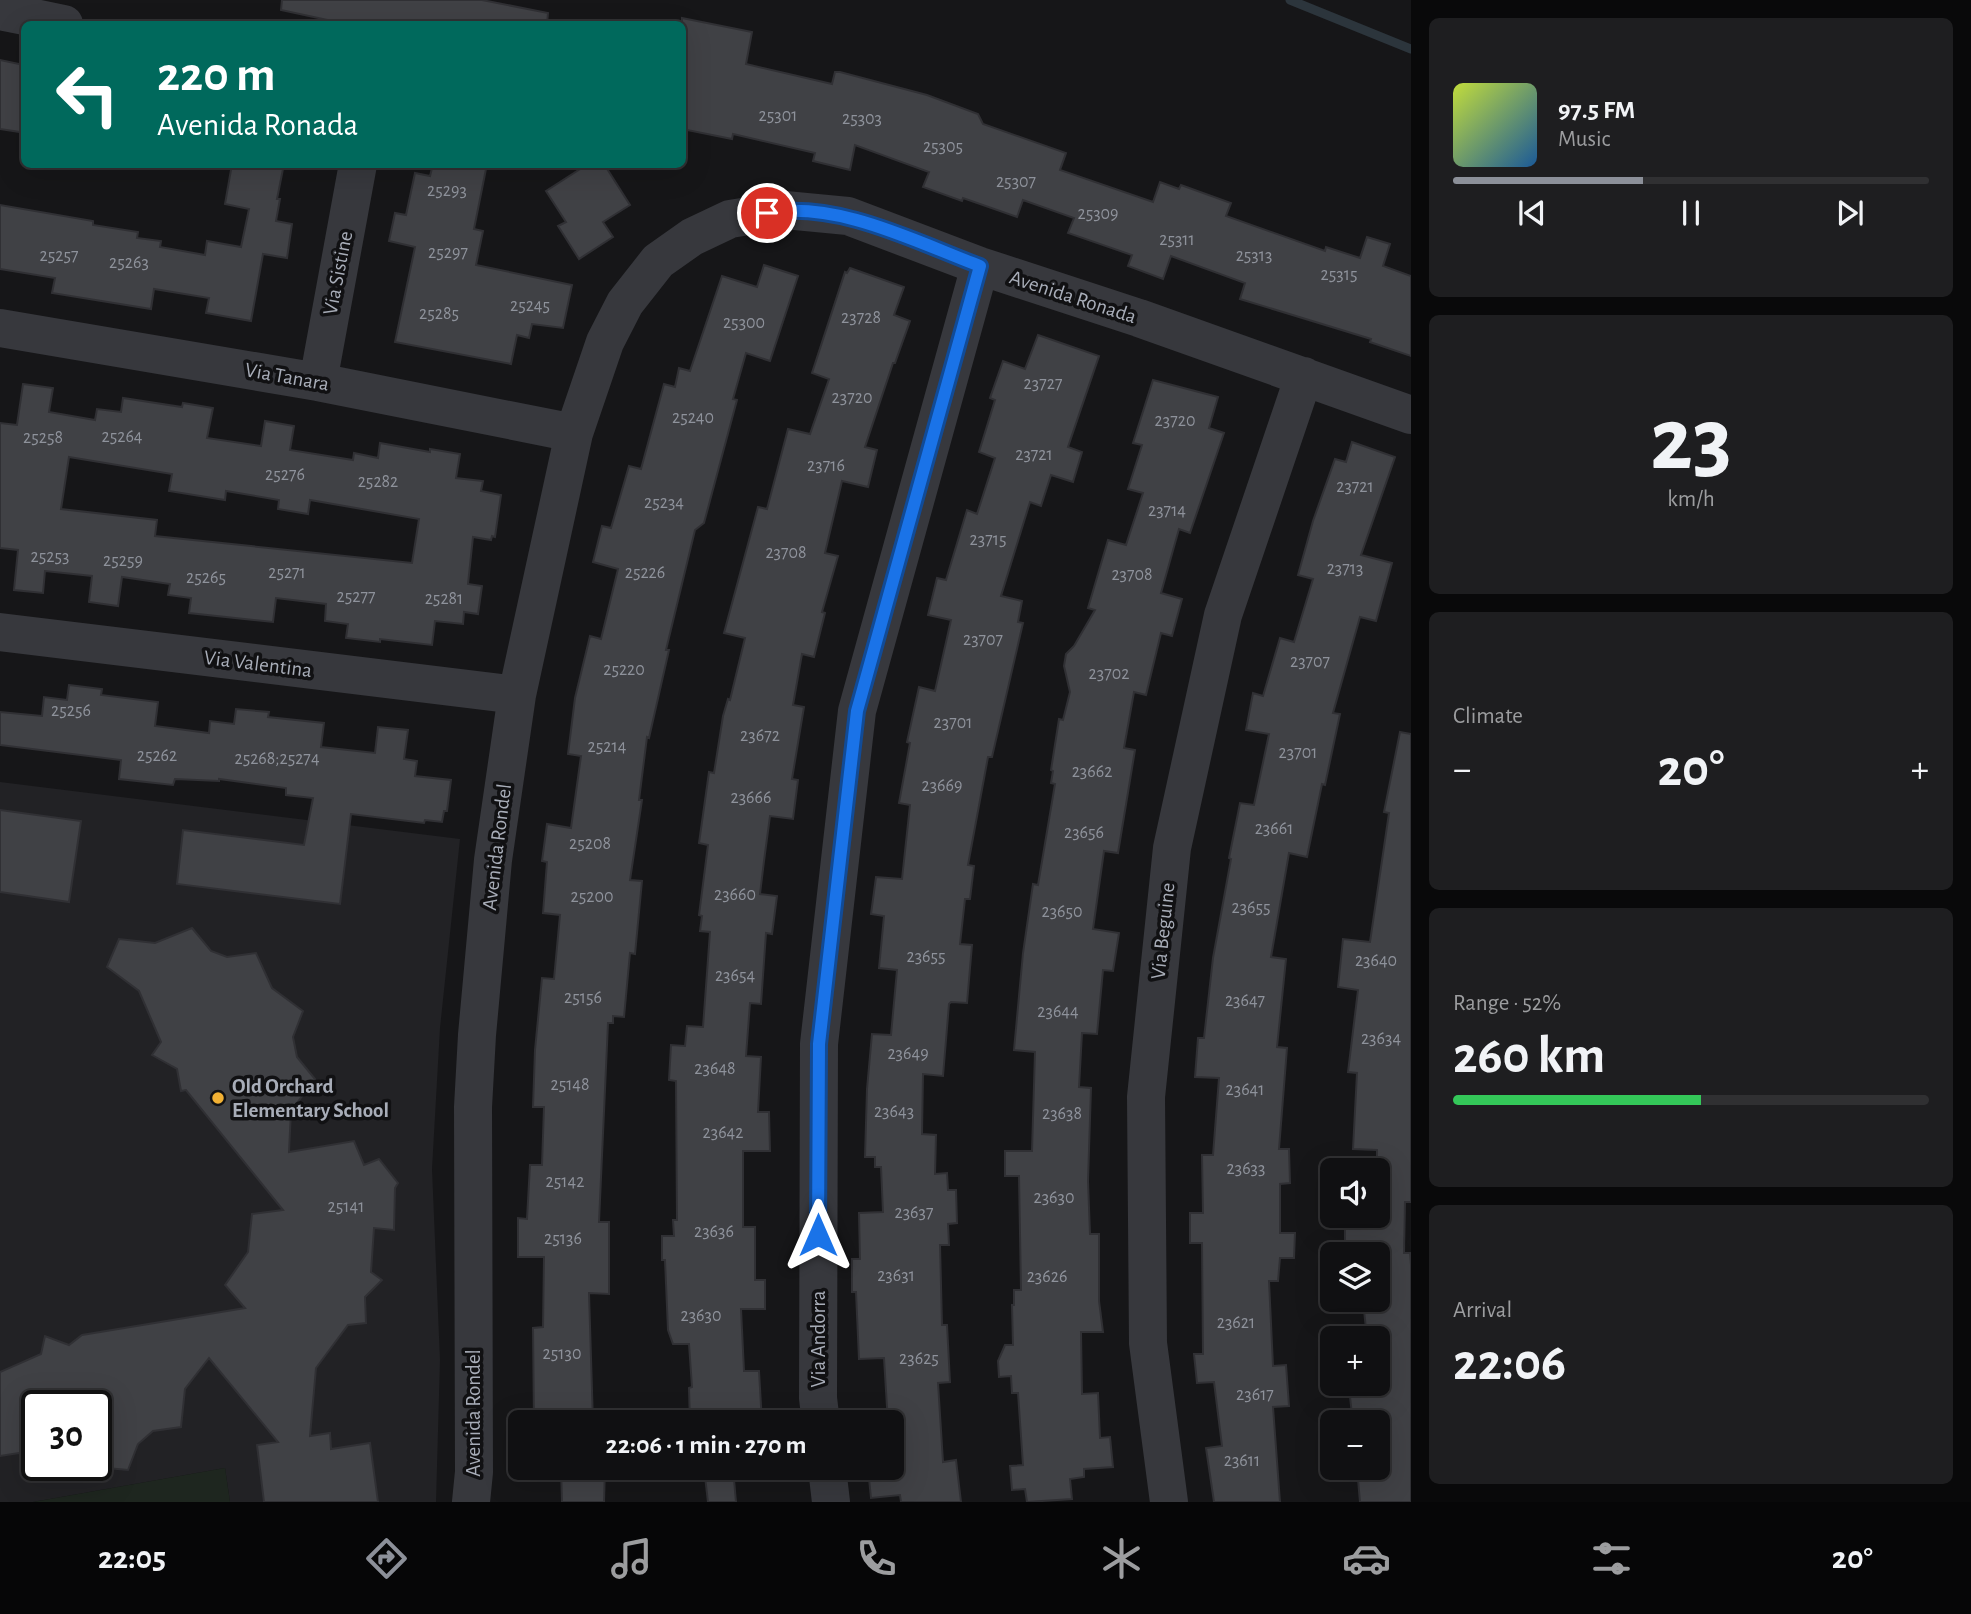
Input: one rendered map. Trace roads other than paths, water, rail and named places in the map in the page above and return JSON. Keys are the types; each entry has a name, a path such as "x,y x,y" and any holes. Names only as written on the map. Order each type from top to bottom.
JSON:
{"street":[{"path":"0,11 49,21"},
{"name":"Via Sistine","path":"318,382 357,168"},
{"name":"Avenida Ronada","path":"692,237 730,219 785,210 848,216 980,266 1139,318 1411,415"},
{"name":"Avenida Rondel","path":"471,1502 474,1472 473,1107 476,1047 493,860 517,695 573,433 604,342 625,303 658,261 692,237"},
{"name":"Via Andorra","path":"819,1410 819,1044 857,711 980,266"},
{"name":"Via Tanara","path":"0,328 318,382 573,433"},
{"name":"Via Beguine","path":"1170,1502 1148,1343 1146,1097 1172,848 1223,615 1304,376"},
{"name":"Via Valentina","path":"0,632 517,695"},
{"path":"828,1480 831,1502"}],"waterway":[{"path":"1290,0 1411,49"}],"place":[{"name":"Old Orchard Elementary School","path":"218,1098"}]}
